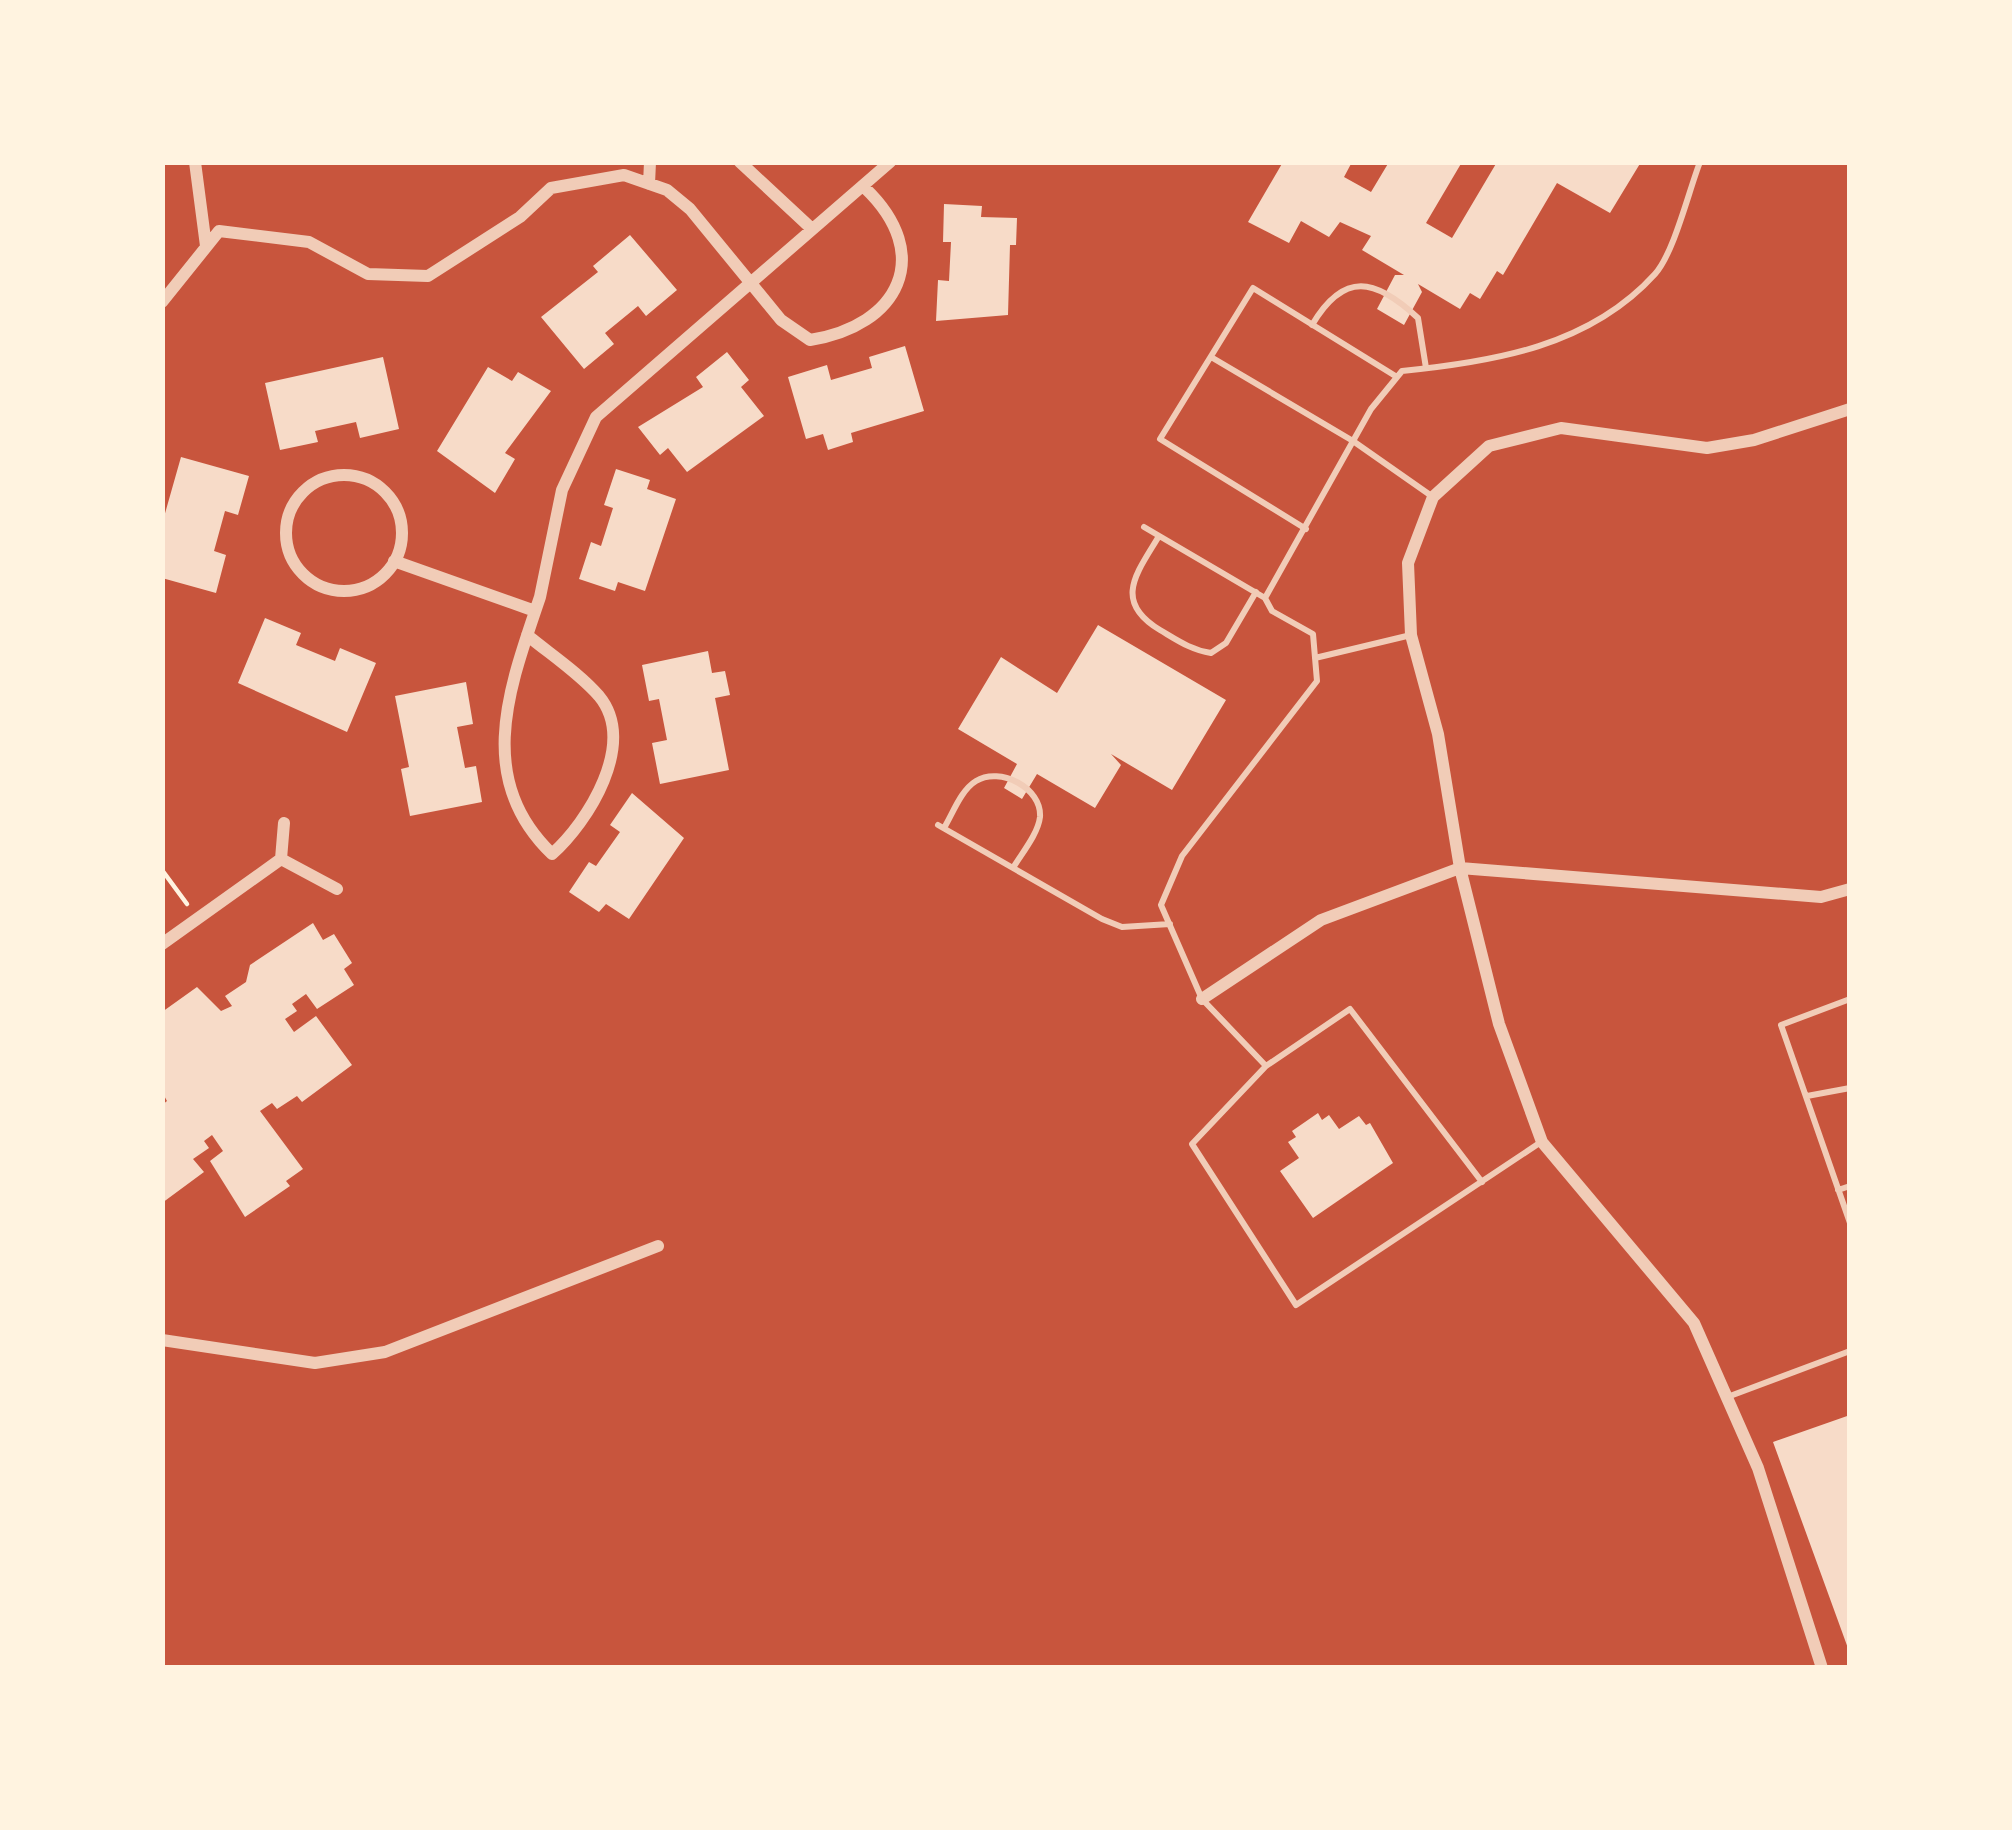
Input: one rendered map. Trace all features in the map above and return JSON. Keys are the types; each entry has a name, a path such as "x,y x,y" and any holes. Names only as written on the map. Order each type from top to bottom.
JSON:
{"street":[{"path":"195,162 206,246"},
{"path":"650,162 650,184"},
{"path":"740,162 812,229"},
{"path":"527,634 602,699 612,741 604,780 573,835 552,854 531,833 511,792 503,708 527,634 535,611 562,490 596,417 890,162"},
{"path":"162,302 219,231 309,242 368,274 428,276 520,218 551,188 624,175 667,190 690,209 781,320 809,340 839,335 870,318 898,286 905,245 887,209 865,188"},
{"path":"1822,1668 1730,1396 1694,1323 1542,1142 1498,1024 1460,868 1438,734 1411,635 1408,563 1433,497 1489,446 1561,428 1707,448 1754,440 1850,409"},
{"path":"350,475 368,480 395,506 401,524 394,561 366,587 328,589 296,568 285,531 289,512 313,484 350,475"},
{"path":"394,561 535,611"},
{"path":"281,859 284,823"},
{"path":"281,859 338,889"},
{"path":"162,944 281,859"},
{"path":"1202,999 1321,920 1460,868 1821,897 1850,889"},
{"path":"162,1340 315,1363 385,1352 658,1246"}],"lane":[{"path":"1265,598 1354,441 1397,376 1483,362 1586,331 1658,271 1700,162"},
{"path":"1312,325 1329,296 1355,284 1367,286 1418,318 1426,368"},
{"path":"1306,529 1160,439 1253,288 1397,376"},
{"path":"1210,357 1354,441 1433,497"},
{"path":"1144,527 1256,592 1272,611 1313,634 1317,681 1183,856 1161,905 1202,999 1266,1066"},
{"path":"1159,536 1134,578 1132,599 1139,617 1195,651 1211,653 1226,644 1256,592"},
{"path":"1315,658 1411,635"},
{"path":"1013,868 1039,823 1035,796 1023,785 997,775 983,777 972,783 941,827 1013,868 1123,927 1170,925"},
{"path":"1850,999 1781,1024 1850,1223"},
{"path":"1482,1182 1350,1009 1266,1066 1192,1144 1296,1305 1482,1182 1542,1142"},
{"path":"1806,1097 1850,1088"},
{"path":"1838,1190 1850,1186"},
{"path":"1730,1396 1850,1351"}],"path":[{"path":"162,870 196,919"}],"building":[{"path":"1283,162 1352,162 1344,177 1371,192 1389,162 1462,162 1426,223 1452,238 1497,162 1641,162 1610,213 1557,183 1503,275 1497,271 1480,299 1470,293 1460,309 1418,284 1422,292 1404,325 1377,309 1395,275 1404,275 1362,250 1371,236 1340,222 1329,237 1301,221 1289,243 1248,222"},
{"path":"944,204 982,206 981,217 1017,218 1016,245 1010,245 1008,315 936,321 938,280 949,281 951,242 943,242"},
{"path":"630,235 677,290 646,316 638,306 605,333 614,344 584,369 541,317 598,272 593,266"},
{"path":"905,346 924,411 851,433 853,442 828,450 823,434 806,439 788,377 827,365 831,380 872,368 869,357"},
{"path":"727,352 749,380 741,387 764,416 687,472 668,448 660,455 638,427 703,387 696,377"},
{"path":"383,357 399,429 360,438 356,422 315,431 318,442 280,450 265,383"},
{"path":"488,367 512,381 518,372 551,391 505,453 515,459 495,493 437,451"},
{"path":"181,457 249,476 238,515 225,511 214,551 226,555 216,593 162,578 162,524"},
{"path":"616,469 650,480 647,489 676,499 645,591 618,582 615,591 579,579 591,542 601,546 613,508 604,505"},
{"path":"265,618 301,633 296,645 335,661 340,648 376,663 347,732 238,683"},
{"path":"1098,625 1226,700 1172,790 1111,754 1121,765 1095,808 1037,774 1022,799 1004,788 1017,764 958,729 1001,657 1057,693"},
{"path":"708,651 712,673 725,671 730,695 715,698 729,770 660,784 652,743 667,740 659,699 649,701 642,665"},
{"path":"466,682 473,724 457,727 465,768 476,766 482,802 410,816 401,769 409,767 395,696"},
{"path":"632,793 684,838 629,919 606,904 599,912 569,892 589,862 596,866 620,832 610,825"},
{"path":"313,923 323,940 334,934 352,963 344,969 354,985 317,1009 306,994 292,1004 297,1011 285,1019 294,1032 316,1016 352,1065 302,1102 297,1096 277,1109 272,1103 260,1111 303,1169 286,1181 290,1186 245,1217 210,1161 223,1151 212,1135 204,1141 209,1148 193,1159 204,1172 162,1203 162,1105 167,1101 162,1092 162,1012 197,987 221,1011 232,1006 225,996 246,982 250,965"},
{"path":"1318,1113 1322,1120 1329,1115 1339,1129 1359,1116 1366,1125 1370,1123 1393,1163 1313,1218 1280,1171 1299,1158 1288,1142 1296,1137 1292,1131"},
{"path":"1850,1415 1850,1651 1849,1651 1773,1442"}]}
